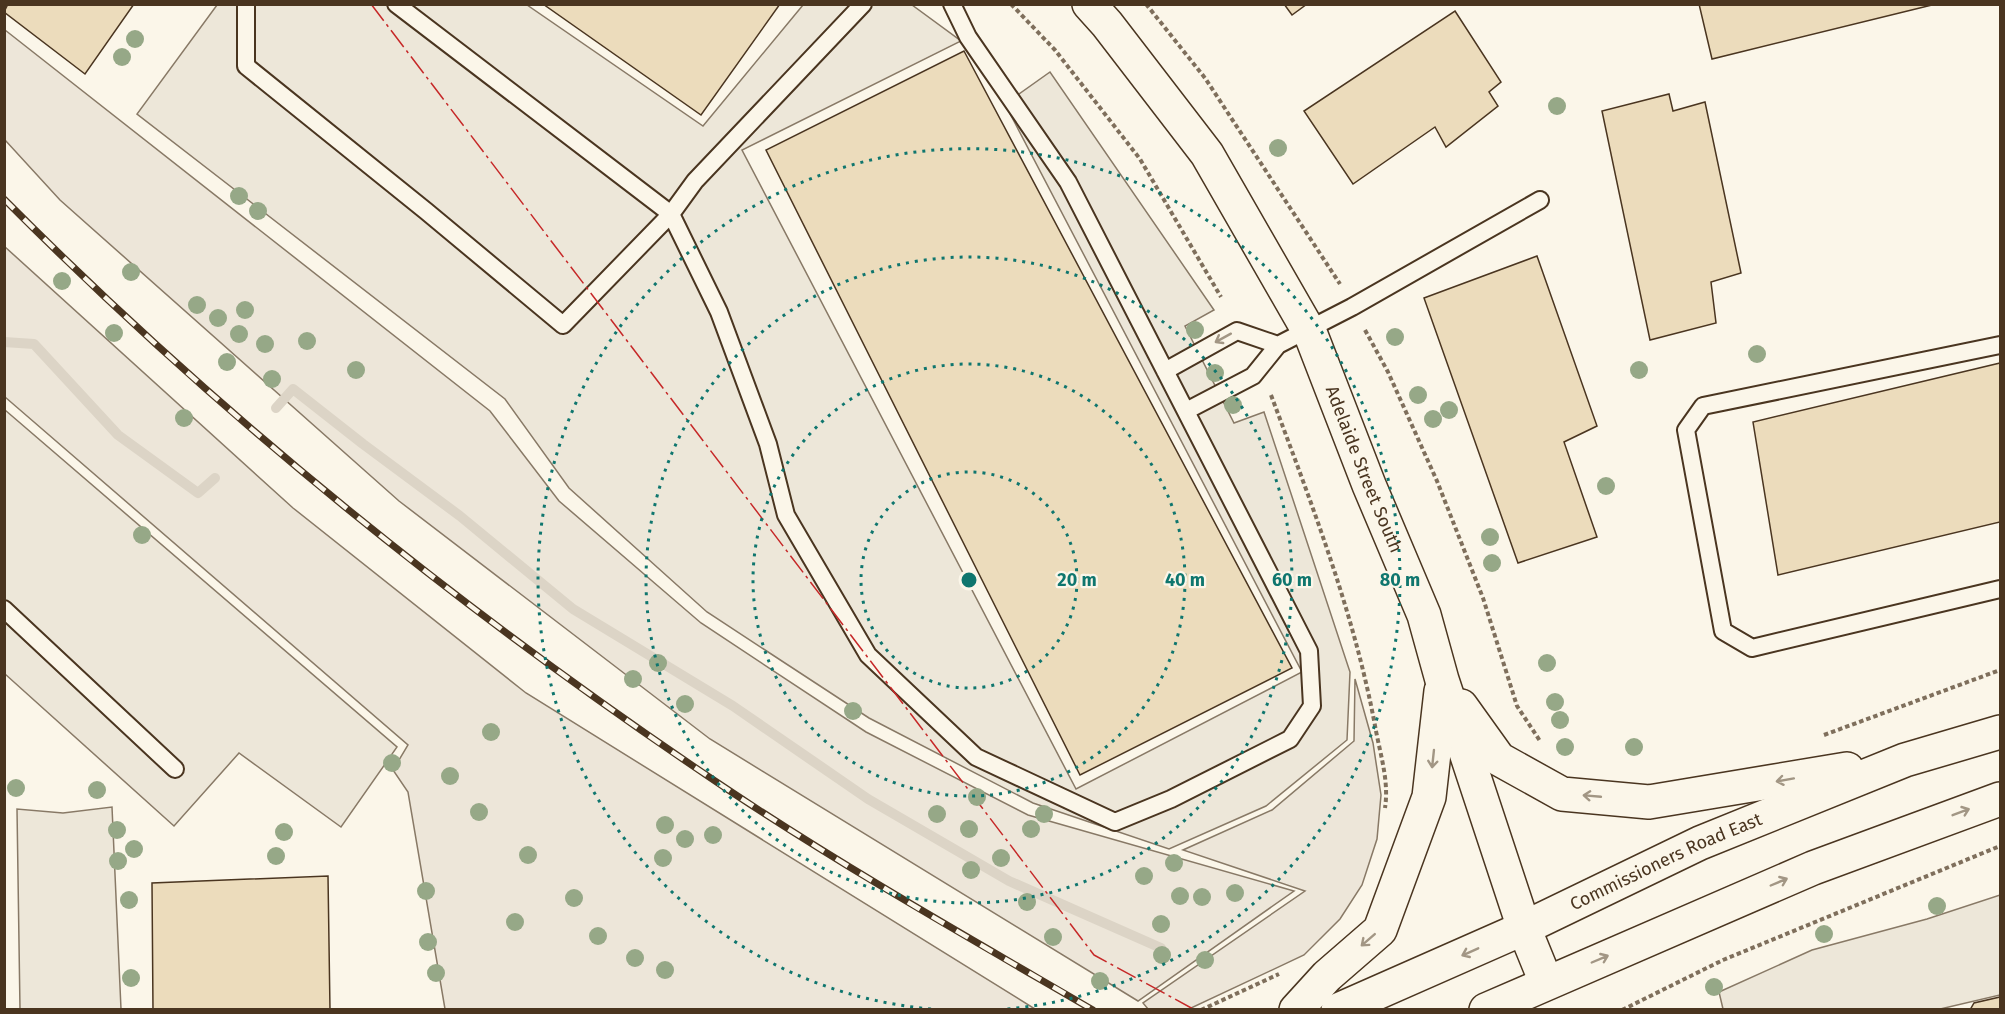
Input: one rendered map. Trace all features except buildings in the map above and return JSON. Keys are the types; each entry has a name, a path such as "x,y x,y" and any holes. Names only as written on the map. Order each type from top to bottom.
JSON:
{"main road":[{"name":"Adelaide Street South","path":"1089,4 1207,154 1309,330 1369,485 1424,615 1442,680 1524,928 1546,982"},
{"path":"1442,680 1499,759 1562,794 1649,801 1905,760"},
{"path":"1296,1010 1327,976 1380,930 1429,797 1442,680"},
{"name":"Commissioners Road East","path":"1338,1010 1524,928 1700,843 1905,760 2001,732"},
{"path":"1486,1010 1813,868 2001,799"}],"lane":[{"path":"246,4 246,66 563,325 671,214 695,181 863,4"},
{"path":"396,4 671,214 719,312 768,444 786,515 868,655 976,757 1115,822 1171,799 1290,739 1312,706 1309,651 1068,182 968,37 952,4"},
{"path":"1186,411 1252,376 1278,345 1352,307 1540,200"},
{"path":"1166,371 1237,331 1278,345"},
{"path":"2001,345 1703,406 1686,430 1724,632 1752,648 2001,589"},
{"path":"4,609 175,769"}],"path":[{"path":"1011,4 1055,50 1140,159 1221,297"},
{"path":"1146,4 1205,78 1338,281 1388,372 1437,481 1483,598 1517,706 1540,742"},
{"path":"1813,739 2001,670"},
{"path":"1622,1010 1723,960 2001,846"}],"shaded area":[{"path":"217,5 527,5 703,126 803,5 912,5 961,41 742,150 1076,789 1302,672 1005,104 1050,72 1214,310 1185,326 1234,423 1264,412 1350,672 1347,740 1266,806 1169,849 1033,803 869,718 707,612 569,488 505,399 137,114"},
{"path":"5,30 490,411 559,501 701,623 866,732 1028,815 1294,891 1138,1001 710,739 399,501 60,200 5,140"},
{"path":"4,246 293,508 526,693 1035,1009 445,1009 408,792 393,770 408,745 5,397"},
{"path":"5,410 397,747 341,827 239,753 174,826 5,674"},
{"path":"1355,679 1373,743 1381,795 1377,839 1362,885 1340,919 1304,955 1189,1009 1148,1009 1143,1003 1305,891 1183,850 1272,810 1354,741"},
{"path":"112,807 121,1009 20,1009 17,809 63,813"},
{"path":"2000,895 2000,995 1936,1010 1723,1009 1719,992 1812,950 1927,919"}],"waterway":[{"path":"4,342 34,344 118,435 198,493 215,478"},
{"path":"276,408 293,389 460,516 573,609 733,706 868,799 1009,881 1161,948"}],"railway":[{"path":"4,199 174,361 262,438 444,586 633,725 774,820 1093,1010"}],"power":[{"path":"371,4 1094,955 1195,1010"}]}
